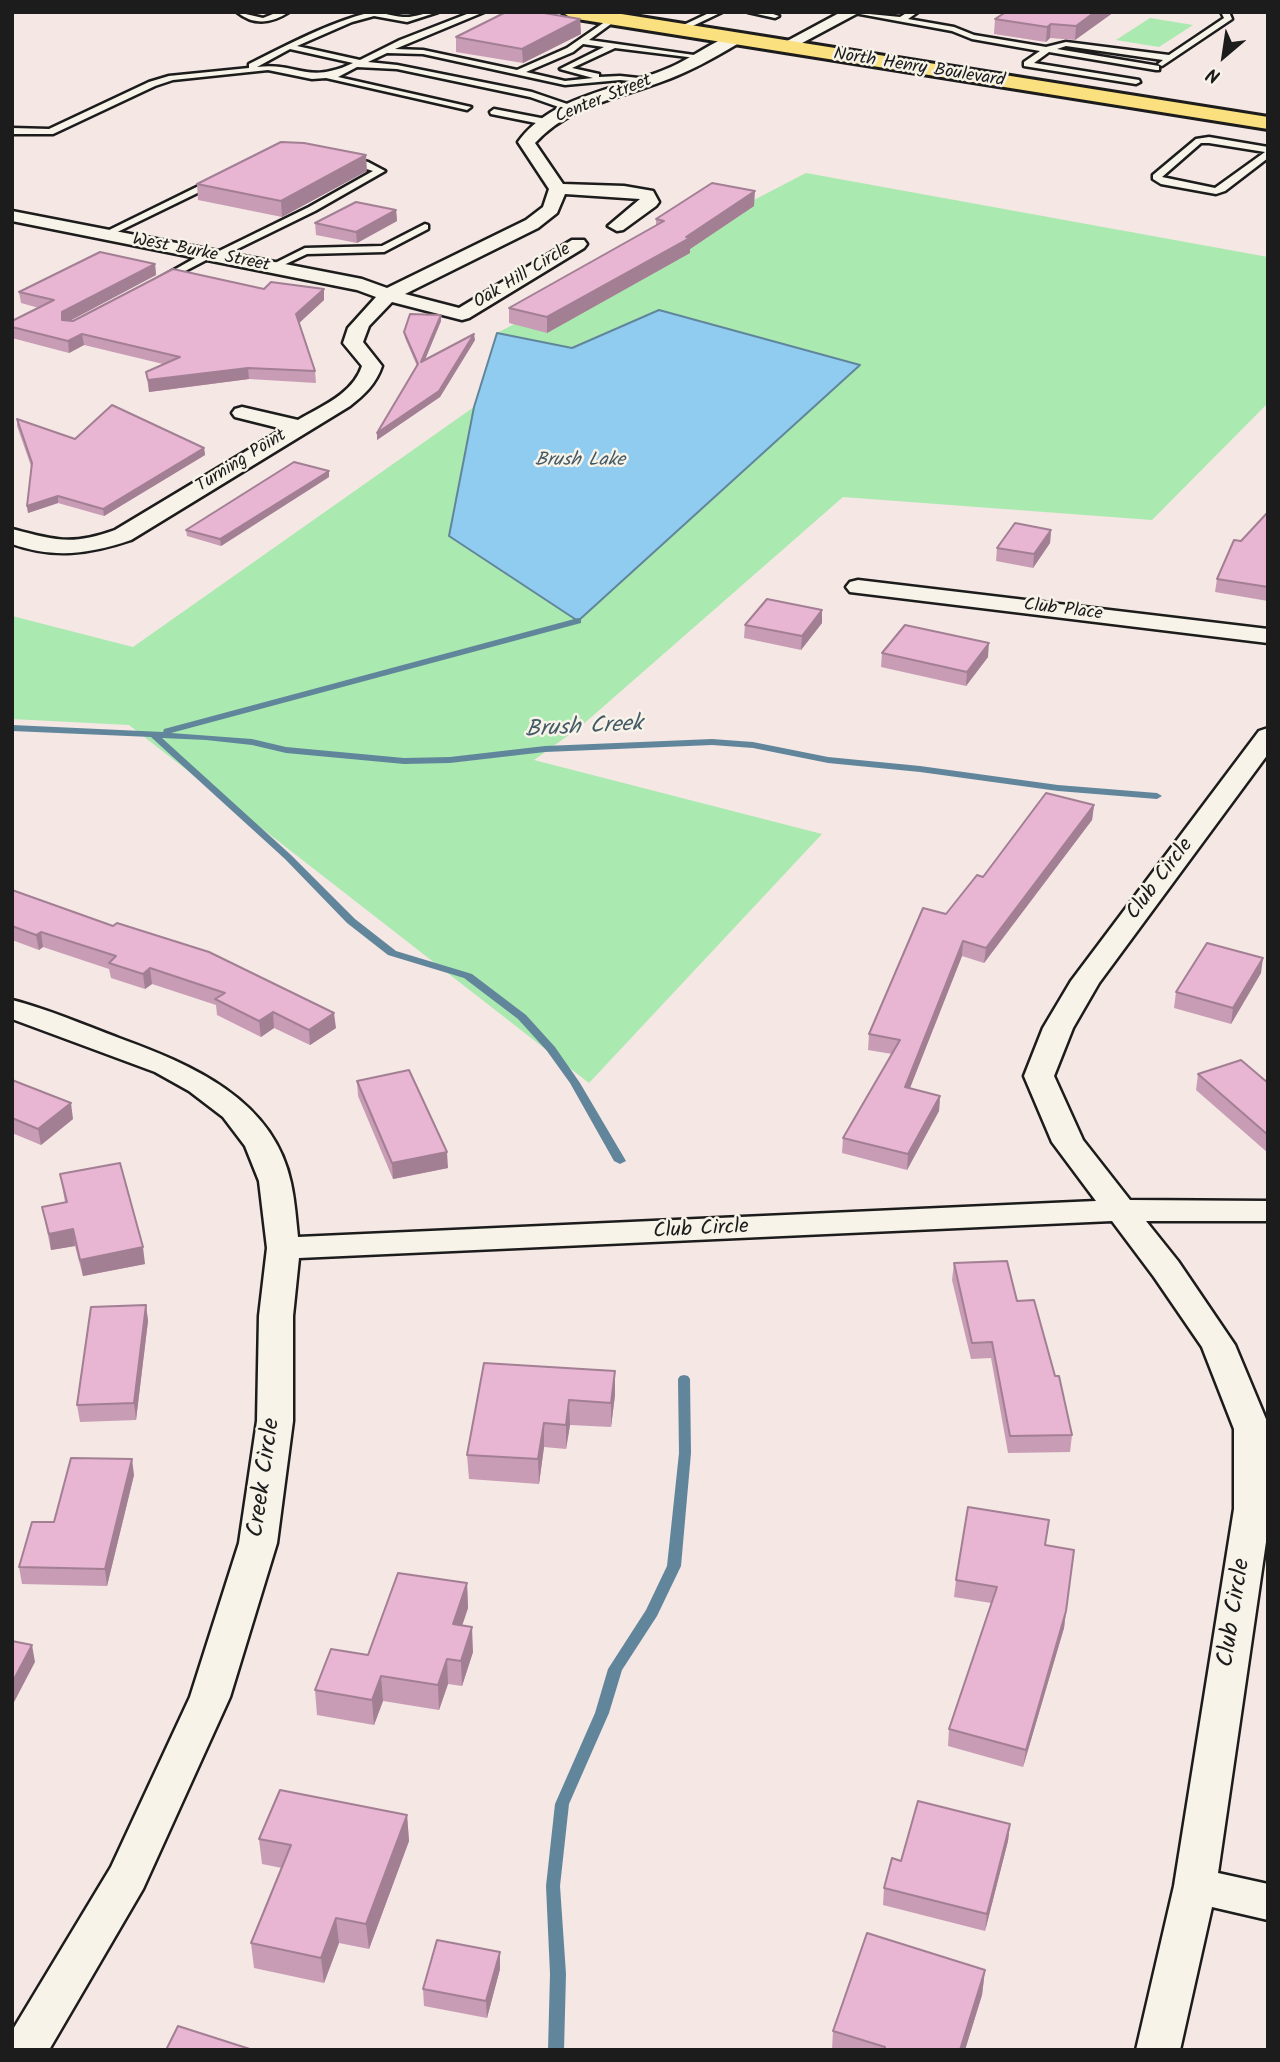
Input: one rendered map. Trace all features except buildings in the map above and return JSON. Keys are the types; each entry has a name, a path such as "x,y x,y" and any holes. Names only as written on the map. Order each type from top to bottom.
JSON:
{"highway":[{"name":"North Henry Boulevard","path":"571,12 733,40 1268,123"}],"street":[{"path":"784,47 853,12"},
{"name":"Center Street","path":"558,189 526,142 537,128 573,109 704,57 733,40"},
{"path":"388,295 532,224 551,209 558,189 624,191 647,195 650,202 617,226"},
{"name":"West Burke Street","path":"12,216 362,285 388,295"},
{"name":"Oak Hill Circle","path":"388,295 462,314 578,244"},
{"name":"Turning Point","path":"12,536 53,549 92,547 123,535 343,402 361,387 370,375 372,366 353,343 355,332 388,295"},
{"path":"242,413 299,427"},
{"name":"Club Place","path":"858,587 1268,636"},
{"name":"Club Circle","path":"1158,2050 1195,1886 1252,1509 1252,1429 1218,1345 1166,1269 1068,1142 1040,1076 1058,1028 1086,981 1268,736"},
{"name":"Creek Circle","path":"12,1009 166,1066 200,1084 234,1111 260,1144 275,1181 283,1248 276,1316 275,1421 258,1543 210,1697 128,1877 25,2050"},
{"name":"Club Circle","path":"283,1248 1119,1210 1268,1211"},
{"path":"1195,1886 1268,1902"}],"lane":[{"path":"242,12 261,22 285,12"},
{"path":"239,72 308,37 349,20 378,13 407,20 433,12"},
{"path":"12,131 51,132 152,84 172,78 268,68 312,77 335,75 480,12"},
{"path":"677,30 718,12"},
{"path":"752,12 775,16"},
{"path":"853,12 954,29 972,37 1156,68"},
{"path":"901,20 914,12"},
{"path":"1111,99 1228,19 1225,12"},
{"path":"519,72 570,50 612,19"},
{"path":"580,41 704,57"},
{"path":"1136,82 1027,64 1048,50 1073,43 1170,58"},
{"path":"607,79 564,69 612,46"},
{"path":"290,47 361,64 397,67 532,95 573,109"},
{"path":"385,51 423,52 565,83"},
{"path":"397,67 446,57"},
{"path":"323,76 467,107"},
{"path":"532,95 565,83 607,79 648,81"},
{"path":"494,112 547,122"},
{"path":"1209,140 1268,152 1216,191 1161,181 1156,177 1199,141 1209,140"},
{"path":"150,286 312,209 380,171 340,158"},
{"path":"104,235 226,176"},
{"path":"270,268 305,251 360,252 384,249 425,227"}],"green space":[{"path":"1150,18 1193,25 1159,47 1116,40"},
{"path":"806,173 1268,257 1268,403 1152,520 843,497 580,727 534,760 822,834 589,1083 129,725 12,719 12,616 133,647 474,407 497,333"}],"water":[{"name":"Brush Lake","path":"659,310 860,365 578,621 449,536 474,407 497,333 572,348"}],"waterway":[{"path":"167,731 578,621"},
{"name":"Brush Creek","path":"12,728 206,737 252,742 286,750 404,761 450,760 545,749 712,742 753,745 828,760 920,769 1058,788 1157,796"},
{"path":"154,735 288,857 351,921 392,953 468,976 522,1017 551,1049 575,1083 620,1161"},
{"path":"556,2050 558,1974 553,1886 562,1804 602,1713 615,1669 652,1612 674,1566 685,1453 684,1379"}]}
